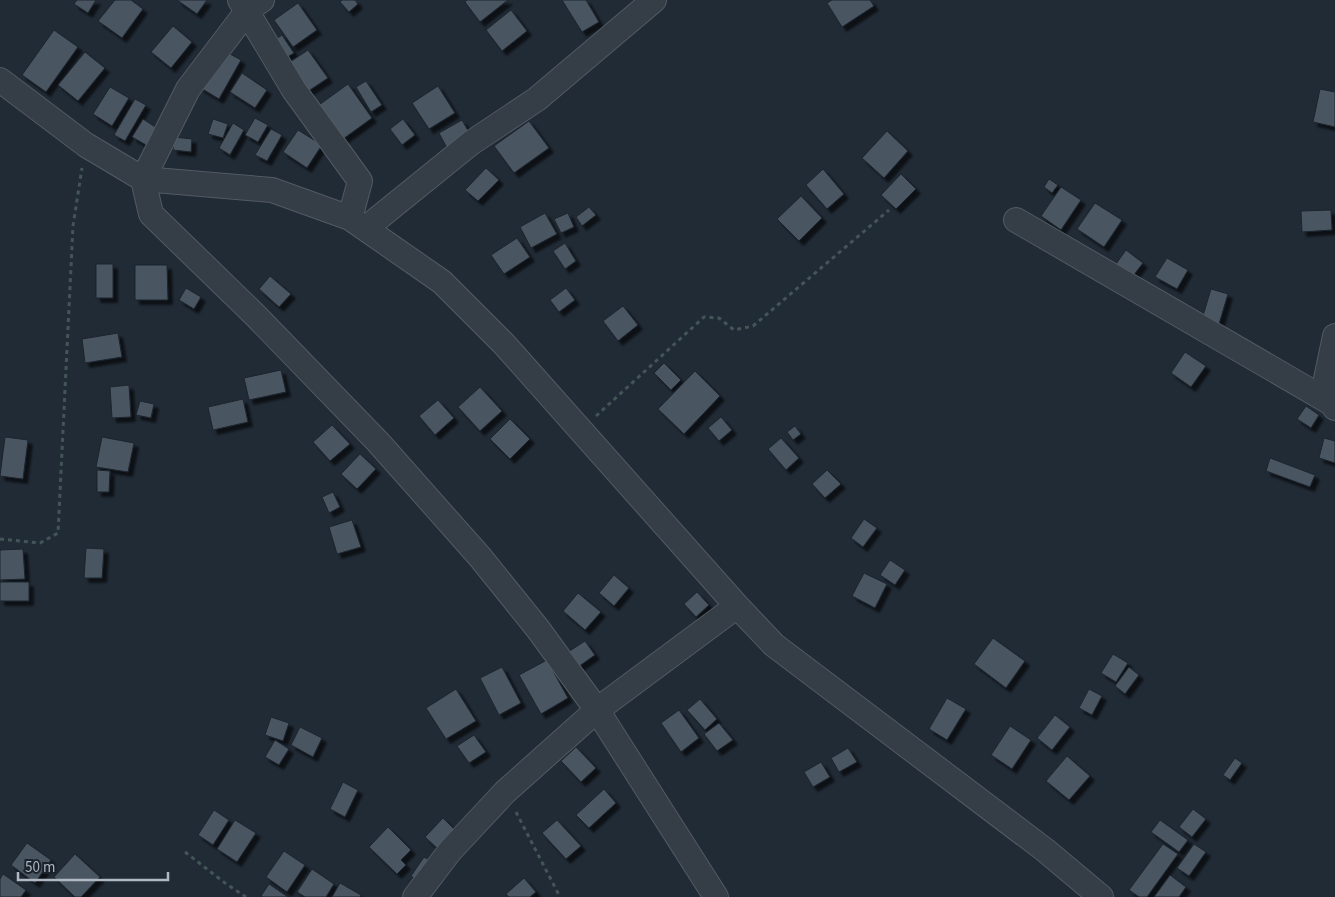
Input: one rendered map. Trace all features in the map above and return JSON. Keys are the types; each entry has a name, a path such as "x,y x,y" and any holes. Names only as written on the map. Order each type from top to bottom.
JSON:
{"street":[{"path":"358,223 537,99 654,0"},
{"path":"358,223 360,181 294,90 250,3 188,89 143,179 151,214 256,316 378,442 486,565 538,629 596,710 716,897"},
{"path":"0,80 86,145 143,179 272,190 358,223 442,282 504,344 737,606 774,645 1045,850 1101,897"},
{"path":"1016,220 1334,406"},
{"path":"1334,406 1324,389 1335,336"},
{"path":"415,897 450,851 505,792 596,710 737,606"}],"path":[{"path":"0,539 40,543 58,533 73,226 86,145"},
{"path":"580,430 704,317 719,318 734,330 754,326 889,210"},
{"path":"505,792 542,859 560,897"},
{"path":"185,852 246,897"}],"building":[{"path":"77,0 96,0 88,13 74,4"},
{"path":"115,0 131,0 143,9 122,38 98,21"},
{"path":"177,0 207,0 197,14"},
{"path":"342,0 355,0 358,4 349,12 340,2"},
{"path":"467,0 508,0 480,22 465,2"},
{"path":"562,0 586,0 599,22 582,32"},
{"path":"832,0 870,0 874,6 842,27 827,3"},
{"path":"298,3 317,30 293,47 274,20"},
{"path":"511,10 527,31 502,51 486,30"},
{"path":"173,26 192,42 171,68 151,52"},
{"path":"54,30 78,47 46,92 22,75"},
{"path":"282,35 294,53 284,59 273,41"},
{"path":"221,49 241,60 219,99 199,87"},
{"path":"308,50 328,78 307,92 287,64"},
{"path":"85,52 105,68 78,101 58,85"},
{"path":"242,73 267,90 255,108 230,92"},
{"path":"366,81 382,105 371,112 356,87"},
{"path":"348,84 372,118 343,139 319,105"},
{"path":"438,86 455,113 429,129 412,103"},
{"path":"110,87 129,98 112,126 93,114"},
{"path":"1320,89 1335,92 1335,127 1313,122"},
{"path":"135,99 146,105 125,141 114,135"},
{"path":"255,118 268,125 258,142 245,135"},
{"path":"143,119 157,128 146,145 132,137"},
{"path":"213,119 228,124 223,138 208,134"},
{"path":"403,119 415,135 402,145 390,129"},
{"path":"462,120 470,134 447,148 439,133"},
{"path":"529,121 549,148 514,173 494,146"},
{"path":"233,123 244,130 230,155 219,148"},
{"path":"271,129 282,135 267,161 255,155"},
{"path":"298,130 322,145 307,168 283,152"},
{"path":"887,131 908,151 884,178 862,158"},
{"path":"174,137 192,139 191,152 173,150"},
{"path":"486,168 499,180 478,201 465,190"},
{"path":"823,169 844,194 827,209 806,185"},
{"path":"901,174 916,189 896,209 881,195"},
{"path":"1049,179 1058,185 1052,193 1044,187"},
{"path":"1061,187 1081,200 1061,230 1041,216"},
{"path":"801,196 822,218 799,241 777,219"},
{"path":"1095,203 1122,220 1104,247 1077,229"},
{"path":"589,207 596,215 582,226 576,217"},
{"path":"1331,210 1332,230 1302,232 1301,211"},
{"path":"545,213 557,234 531,248 520,227"},
{"path":"568,213 574,227 561,233 554,219"},
{"path":"517,238 530,257 504,274 491,255"},
{"path":"565,243 576,261 565,269 553,251"},
{"path":"1126,250 1143,263 1133,276 1116,264"},
{"path":"1167,258 1188,270 1177,289 1155,277"},
{"path":"96,264 113,264 113,298 96,298"},
{"path":"135,265 167,265 168,300 135,300"},
{"path":"270,276 291,294 279,307 259,289"},
{"path":"186,288 201,297 194,309 179,300"},
{"path":"566,288 575,300 559,312 550,300"},
{"path":"1211,289 1228,294 1219,324 1202,319"},
{"path":"623,306 638,325 618,341 603,321"},
{"path":"118,333 122,357 85,363 82,339"},
{"path":"1185,352 1206,366 1191,387 1171,373"},
{"path":"664,363 681,380 671,390 654,373"},
{"path":"281,370 286,392 249,400 244,378"},
{"path":"695,371 720,396 684,434 658,409"},
{"path":"129,385 131,417 112,418 110,387"},
{"path":"480,387 502,411 480,431 458,407"},
{"path":"243,399 248,422 213,430 208,407"},
{"path":"438,400 454,418 435,435 419,416"},
{"path":"140,401 154,404 151,418 136,415"},
{"path":"1306,406 1319,415 1311,428 1297,419"},
{"path":"721,417 732,430 719,441 708,428"},
{"path":"510,419 530,439 510,459 490,439"},
{"path":"332,425 350,444 330,461 313,442"},
{"path":"795,426 801,434 793,440 787,432"},
{"path":"5,437 28,440 23,479 0,476"},
{"path":"102,437 134,443 128,472 96,467"},
{"path":"781,438 799,458 786,470 768,449"},
{"path":"1324,438 1335,441 1335,463 1319,458"},
{"path":"360,454 376,469 357,489 341,474"},
{"path":"1270,458 1315,475 1310,487 1266,471"},
{"path":"97,470 110,471 109,492 97,492"},
{"path":"827,470 841,484 825,498 812,484"},
{"path":"333,492 340,507 329,513 322,497"},
{"path":"864,519 877,528 863,547 851,538"},
{"path":"352,520 361,547 337,554 329,527"},
{"path":"86,548 104,549 102,578 84,578"},
{"path":"23,549 25,579 0,580 0,550"},
{"path":"890,560 905,570 895,585 880,575"},
{"path":"864,573 887,584 875,608 852,596"},
{"path":"614,575 629,588 614,606 599,593"},
{"path":"0,582 29,582 29,601 0,601"},
{"path":"697,592 709,605 696,617 684,604"},
{"path":"578,593 601,612 585,630 563,611"},
{"path":"993,638 1025,661 1006,688 974,664"},
{"path":"585,641 595,655 578,667 568,652"},
{"path":"1113,654 1128,663 1116,682 1101,673"},
{"path":"547,660 568,698 541,714 519,675"},
{"path":"502,667 521,703 499,715 480,678"},
{"path":"1129,667 1139,675 1125,694 1115,686"},
{"path":"456,689 476,721 446,739 426,708"},
{"path":"1089,689 1102,696 1092,715 1079,708"},
{"path":"947,698 966,709 947,740 929,729"},
{"path":"700,699 717,719 705,730 687,710"},
{"path":"679,710 699,738 681,752 661,723"},
{"path":"1055,715 1070,727 1052,750 1037,738"},
{"path":"271,717 289,723 283,741 265,735"},
{"path":"719,723 733,740 717,751 704,734"},
{"path":"1010,726 1031,740 1012,769 991,755"},
{"path":"300,727 322,738 313,757 291,745"},
{"path":"474,735 486,752 469,763 457,746"},
{"path":"275,740 289,749 279,765 265,757"},
{"path":"576,747 596,768 581,782 561,761"},
{"path":"848,748 857,762 839,772 831,758"},
{"path":"1067,756 1090,776 1069,800 1046,781"},
{"path":"1235,758 1242,763 1230,780 1223,775"},
{"path":"821,762 830,777 813,787 804,772"},
{"path":"343,782 358,790 345,817 330,809"},
{"path":"604,789 616,803 589,828 576,815"},
{"path":"1193,809 1206,819 1192,837 1179,827"},
{"path":"214,810 229,820 213,845 198,835"},
{"path":"443,818 456,831 438,849 425,837"},
{"path":"235,820 256,833 237,862 217,849"},
{"path":"557,820 581,846 566,859 542,833"},
{"path":"1160,820 1188,840 1179,852 1151,832"},
{"path":"388,827 411,850 401,860 406,865 397,874 369,847"},
{"path":"27,843 51,860 35,883 11,865"},
{"path":"1163,844 1178,854 1147,897 1139,897 1129,890"},
{"path":"1194,844 1206,852 1189,876 1177,868"},
{"path":"284,851 305,865 287,892 266,877"},
{"path":"75,854 100,877 81,897 75,897 54,877"},
{"path":"424,857 431,861 418,881 411,876"},
{"path":"312,869 334,884 326,897 305,897 297,892"},
{"path":"3,874 26,890 21,897 0,897 0,879"},
{"path":"1170,875 1186,887 1179,897 1154,897"},
{"path":"524,878 536,892 530,897 509,897 506,894"},
{"path":"340,883 361,895 360,897 332,897"},
{"path":"269,884 288,897 261,896"}]}
